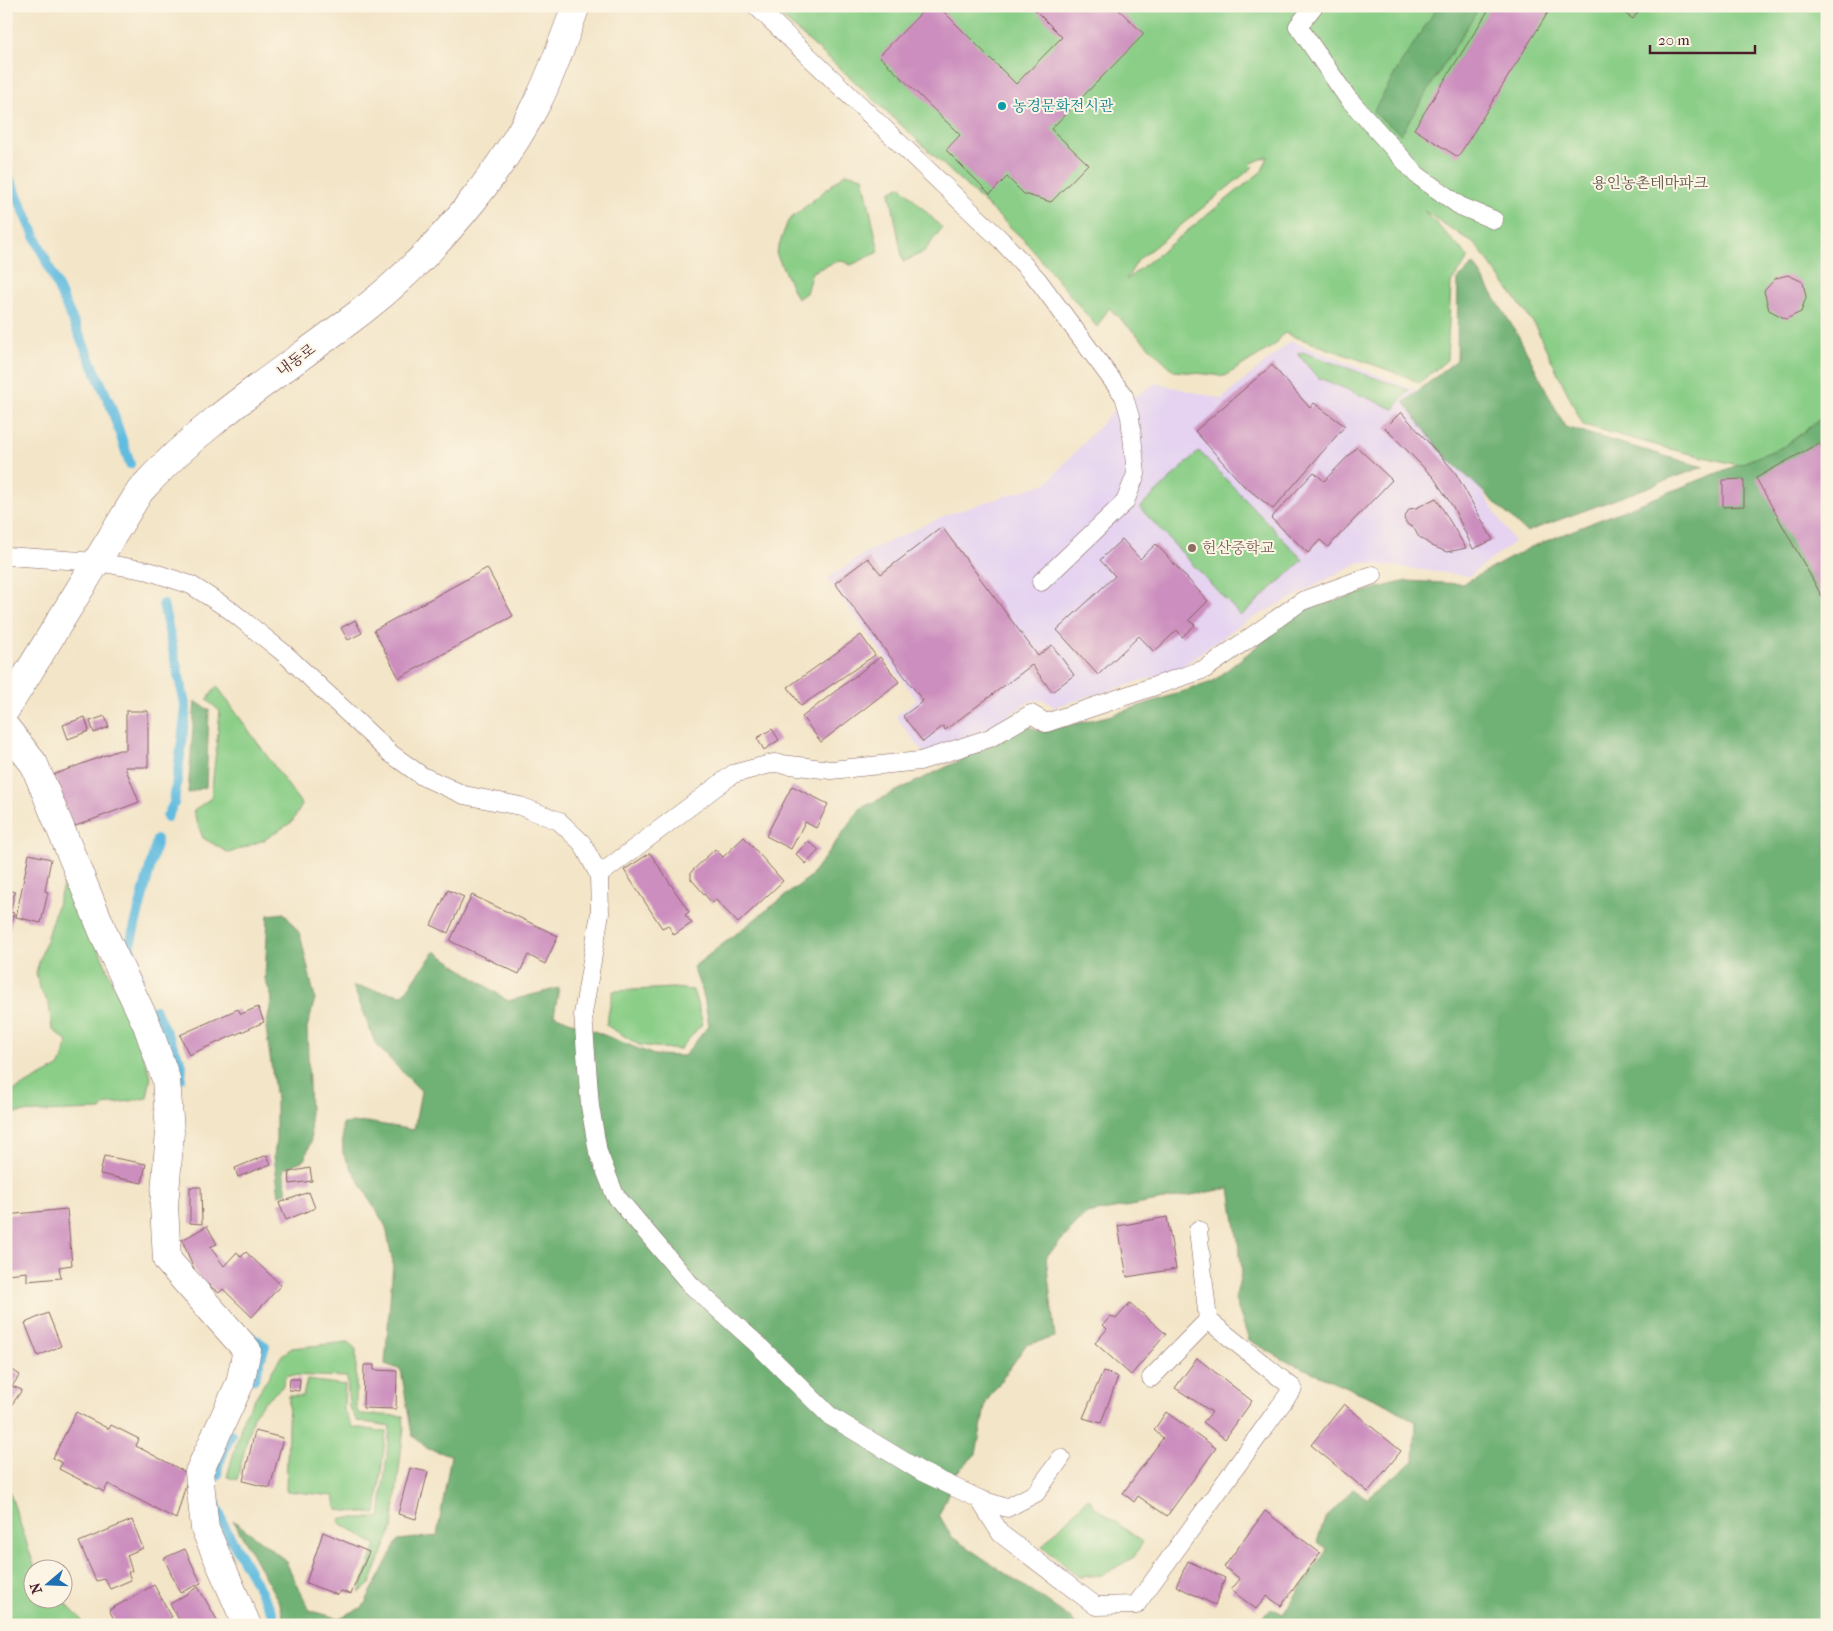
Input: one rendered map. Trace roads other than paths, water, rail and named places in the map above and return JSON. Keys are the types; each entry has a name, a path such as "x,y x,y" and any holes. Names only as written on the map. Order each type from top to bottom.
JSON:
{"street":[{"name":"내동로","path":"6,709 140,491 164,464 209,424 364,310 407,272 448,229 484,186 514,144 538,100 576,6"},
{"path":"6,728 34,764 106,938 147,1025 166,1079 170,1132 164,1205 167,1260 247,1350 240,1384 199,1472 205,1529 247,1625"}],"lane":[{"path":"756,6 1001,240 1038,280 1124,396 1130,417 1136,474 1125,502 1041,582"},
{"path":"1314,6 1298,26 1346,97 1417,175 1460,206 1494,220"},
{"path":"6,556 97,562 149,570 191,585 230,610 285,654 390,752 422,776 464,795 520,806 559,821 582,843 599,875 600,913 583,1014 590,1106 598,1152 615,1195 691,1284 756,1343 830,1416 922,1472 979,1499 1007,1508 1036,1493 1061,1458"},
{"path":"599,875 733,774 774,763 832,770 920,761 990,738 1031,714 1046,723 1205,670 1302,601 1373,575"},
{"path":"979,1499 1001,1534 1096,1606 1136,1604 1294,1388 1208,1320 1198,1230"},
{"path":"1151,1378 1208,1320"}],"waterway":[{"path":"6,171 110,404 130,464"},
{"path":"163,604 186,709 174,803 167,817"},
{"path":"139,977 133,965 130,945 157,840"},
{"path":"155,1010 182,1065 181,1078"},
{"path":"247,1335 265,1346 254,1379"},
{"path":"217,1475 218,1465 231,1434"},
{"path":"214,1499 224,1526 273,1614"}],"place":[{"name":"농경문화전시관","path":"1002,106"},
{"name":"헌산중학교","path":"1192,548"}],"park label":[{"name":"용인농촌테마파크","path":"1650,183"}]}
